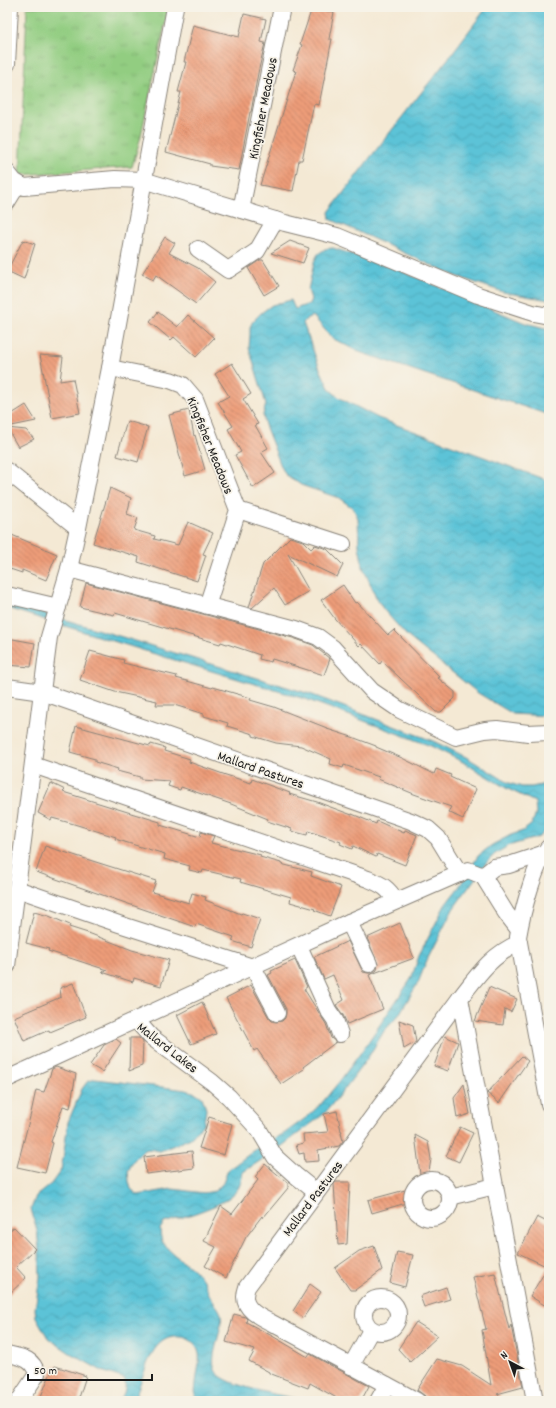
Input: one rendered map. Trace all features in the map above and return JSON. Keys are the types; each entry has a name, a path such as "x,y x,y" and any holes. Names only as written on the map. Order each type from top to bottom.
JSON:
{"street":[{"path":"7,64 10,7"},
{"path":"7,966 8,947 50,637 69,569 110,368 175,7"},
{"name":"Kingfisher Meadows","path":"241,210 282,7"},
{"path":"7,172 14,181 24,187 116,179 143,180 275,220 337,236 478,295 533,313 549,316"},
{"path":"7,202 18,184"},
{"path":"198,248 228,270 257,251 275,220"},
{"name":"Kingfisher Meadows","path":"110,368 170,380 183,385 196,399 238,510 207,606"},
{"path":"7,471 78,528"},
{"name":"Kingfisher Meadows","path":"238,510 343,544"},
{"path":"69,569 296,629 318,637 333,648 372,691 400,710 456,737 485,730 497,729 528,733 549,732"},
{"path":"7,595 58,609"},
{"name":"Mallard Pastures","path":"7,687 42,692 411,821 428,829 438,838 473,873 506,913 519,937 489,962 460,998 255,1274 247,1287 245,1297 247,1305 254,1313 417,1401"},
{"path":"33,765 368,879 381,884 390,891 396,901"},
{"path":"136,1020 396,901 473,873 494,867 509,865 547,850"},
{"path":"547,850 532,883 519,937 546,1078 549,1104"},
{"path":"17,889 252,967 277,1013"},
{"path":"349,922 369,964"},
{"path":"299,946 340,1034"},
{"path":"460,998 535,1401"},
{"name":"Mallard Lakes","path":"7,1079 136,1020 151,1037 230,1097 259,1130 275,1156 316,1192"},
{"path":"450,1197 495,1186"},
{"path":"351,1366 371,1330"},
{"path":"7,1354 31,1362 37,1374 19,1401"},
{"path":"378,1401 387,1385"}],"green space":[{"path":"27,7 169,7 140,140 132,167 20,175"}],"water":[{"path":"487,7 549,7 549,300 503,292 453,275 330,219 329,212"},
{"path":"333,248 394,268 525,323 549,329 549,415 359,352 332,338 313,316 307,318 303,323 320,369 330,390 340,398 378,418 549,481 549,716 513,714 478,693 407,636 383,609 363,567 359,546 358,518 353,508 339,498 301,485 285,474 281,466 265,425 263,415 266,404 249,348 250,327 253,321 261,313 272,305 291,300 295,309 309,304 311,299 308,290 314,262 318,254 325,249"},
{"path":"7,602 310,694 433,741 466,757 509,783 522,787 532,787 545,784 549,781 549,822 546,830 539,837 508,846 495,854 487,862 453,909 427,960 418,983 398,1016 384,1031 369,1056 324,1114 278,1149 243,1172 239,1187 234,1194 226,1200 205,1210 164,1223 160,1229 162,1241 165,1246 201,1277 221,1314 220,1329 214,1355 215,1370 219,1375 226,1380 249,1388 310,1401 196,1401 195,1388 199,1360 198,1349 195,1344 186,1338 172,1337 165,1339 155,1349 148,1363 134,1401 118,1401 124,1391 125,1379 102,1371 70,1353 48,1338 36,1317 35,1309 40,1277 39,1250 37,1230 31,1209 36,1196 51,1184 61,1170 68,1122 82,1089 87,1082 95,1079 186,1090 196,1093 202,1097 206,1109 204,1123 191,1138 160,1151 149,1149 144,1150 134,1160 128,1171 129,1182 131,1189 138,1195 172,1189 204,1193 215,1191 223,1183 228,1170 259,1147 285,1133 307,1117 321,1104 339,1082 411,979 419,956 445,905 459,887 478,856 492,845 511,835 523,831 532,824 536,813 535,802 506,788 463,762 431,746 308,700 7,608"}],"building":[{"path":"312,8 334,12 329,39 332,39 319,105 314,104 302,160 299,160 293,191 260,185 296,71 293,70 302,45 300,44"},
{"path":"244,14 266,19 261,42 265,43 239,170 210,166 210,164 166,152 181,92 178,92 186,62 184,62 193,25 239,37"},
{"path":"165,237 175,243 169,253 198,268 215,282 196,304 156,275 153,280 142,274"},
{"path":"23,240 35,244 24,279 7,271"},
{"path":"290,241 309,248 303,263 271,253"},
{"path":"260,260 263,260 279,286 264,295 248,268"},
{"path":"158,312 177,327 188,315 214,338 196,357 174,337 171,340 150,322"},
{"path":"40,355 63,357 60,381 73,379 80,413 52,418"},
{"path":"232,363 251,394 243,399 258,424 255,425 268,448 261,452 275,473 253,488 235,455 241,452 228,429 233,426 218,402 229,396 215,374"},
{"path":"26,405 36,421 7,427 7,417"},
{"path":"189,410 194,436 195,435 205,470 185,476 169,415"},
{"path":"127,421 148,427 138,462 117,456"},
{"path":"7,428 26,430 34,439 18,447"},
{"path":"110,488 131,498 127,514 138,518 134,530 155,536 154,539 178,545 188,522 213,533 203,554 206,555 197,581 138,562 139,557 93,543"},
{"path":"7,533 57,554 46,580 22,570 22,573 7,568"},
{"path":"290,537 303,541 311,549 315,545 327,549 343,565 337,577 288,554 309,591 285,605 274,588 252,608 249,607 263,564"},
{"path":"86,583 293,638 313,645 330,659 324,675 272,659 271,662 259,659 260,655 221,642 220,644 115,613 114,615 80,607"},
{"path":"343,585 355,603 357,602 388,635 394,630 440,677 438,678 455,692 455,698 441,712 436,712 382,661 380,664 361,644 359,646 335,619 321,600"},
{"path":"7,638 35,643 31,667 7,665"},
{"path":"90,651 124,660 123,663 177,676 176,678 251,698 250,700 274,707 327,729 376,746 434,774 436,769 451,775 450,777 476,789 463,819 448,812 451,807 378,779 379,777 344,765 343,768 330,764 331,759 301,746 276,743 227,726 228,723 204,716 204,714 174,705 156,705 157,701 115,692 80,680"},
{"path":"76,726 150,746 151,744 165,748 164,751 190,759 189,762 226,775 251,783 252,779 290,793 289,794 352,814 376,824 377,821 404,833 405,830 417,835 405,865 377,854 376,857 353,846 352,849 340,844 341,842 308,831 307,835 291,831 292,829 267,821 268,819 231,804 181,787 180,790 168,786 170,781 140,779 140,777 117,771 118,769 95,762 95,759 70,752"},
{"path":"51,783 65,790 63,792 160,822 160,825 200,837 201,832 214,836 211,843 261,855 260,857 312,872 311,876 341,887 330,916 314,910 315,909 290,902 291,897 240,882 241,879 203,870 202,873 189,870 190,866 164,859 165,854 115,839 116,837 74,824 52,818 51,820 38,813"},
{"path":"45,846 156,881 152,892 189,903 192,893 206,897 205,900 241,914 242,913 260,919 251,947 232,941 234,937 196,924 195,927 36,872"},
{"path":"34,912 49,916 70,925 69,927 132,950 169,960 161,986 134,978 133,982 102,972 107,970 48,951 49,949 26,943"},
{"path":"400,923 414,958 369,975 383,1009 347,1024 336,1005 344,1000 333,975 324,979 314,957 348,941 363,972 373,973 377,970 378,964 367,938"},
{"path":"295,960 307,987 304,989 326,1024 331,1038 336,1042 303,1067 304,1069 281,1084 257,1049 254,1051 226,998 251,985 269,1018 276,1022 282,1021 285,1018 286,1009 268,975 272,973 271,971"},
{"path":"73,983 86,1017 50,1032 49,1030 24,1041 14,1017 61,997 60,988"},
{"path":"489,987 517,999 511,1012 505,1009 503,1025 475,1021"},
{"path":"202,1002 216,1034 191,1044 177,1015"},
{"path":"399,1020 413,1025 416,1042 404,1049"},
{"path":"445,1036 458,1042 448,1071 434,1066"},
{"path":"130,1038 139,1038 143,1042 142,1066 129,1071"},
{"path":"116,1039 121,1043 102,1072 90,1065 104,1045"},
{"path":"522,1056 528,1061 499,1103 487,1093"},
{"path":"56,1067 76,1074 70,1108 63,1106 51,1142 53,1143 45,1173 17,1167 36,1090 44,1092 52,1069"},
{"path":"464,1084 470,1114 457,1118 454,1098"},
{"path":"337,1111 343,1141 339,1146 318,1150 319,1161 305,1162 304,1153 299,1154 296,1145 304,1143 303,1134 328,1132 324,1114"},
{"path":"209,1117 232,1124 224,1155 199,1148"},
{"path":"460,1127 473,1133 459,1162 446,1156"},
{"path":"415,1135 428,1142 431,1159 426,1190 422,1190"},
{"path":"192,1151 194,1168 146,1174 144,1157"},
{"path":"265,1164 288,1183 288,1188 263,1218 262,1216 246,1237 226,1278 205,1266 216,1247 204,1241 221,1206 232,1214 258,1180 255,1177"},
{"path":"336,1182 350,1182 347,1244 338,1245 334,1184"},
{"path":"405,1190 413,1201 372,1213 368,1200"},
{"path":"537,1217 549,1223 549,1308 530,1296 548,1267 518,1253"},
{"path":"14,1227 35,1249 16,1267 26,1278 7,1296 7,1233"},
{"path":"374,1246 382,1270 355,1290 350,1290 335,1268 359,1251"},
{"path":"397,1252 413,1255 405,1287 390,1283"},
{"path":"495,1273 509,1329 511,1325 523,1387 497,1394 506,1401 426,1401 425,1396 417,1390 437,1359 462,1366 491,1385 482,1330 486,1329 473,1277"},
{"path":"310,1284 321,1292 303,1318 293,1311"},
{"path":"446,1287 450,1299 424,1307 420,1296"},
{"path":"234,1314 245,1317 247,1319 246,1322 308,1357 310,1354 369,1386 361,1401 342,1401 310,1383 308,1388 269,1373 249,1361 255,1350 226,1342"},
{"path":"416,1322 438,1336 410,1362 398,1349"},
{"path":"55,1366 86,1376 78,1401 39,1401"}]}
